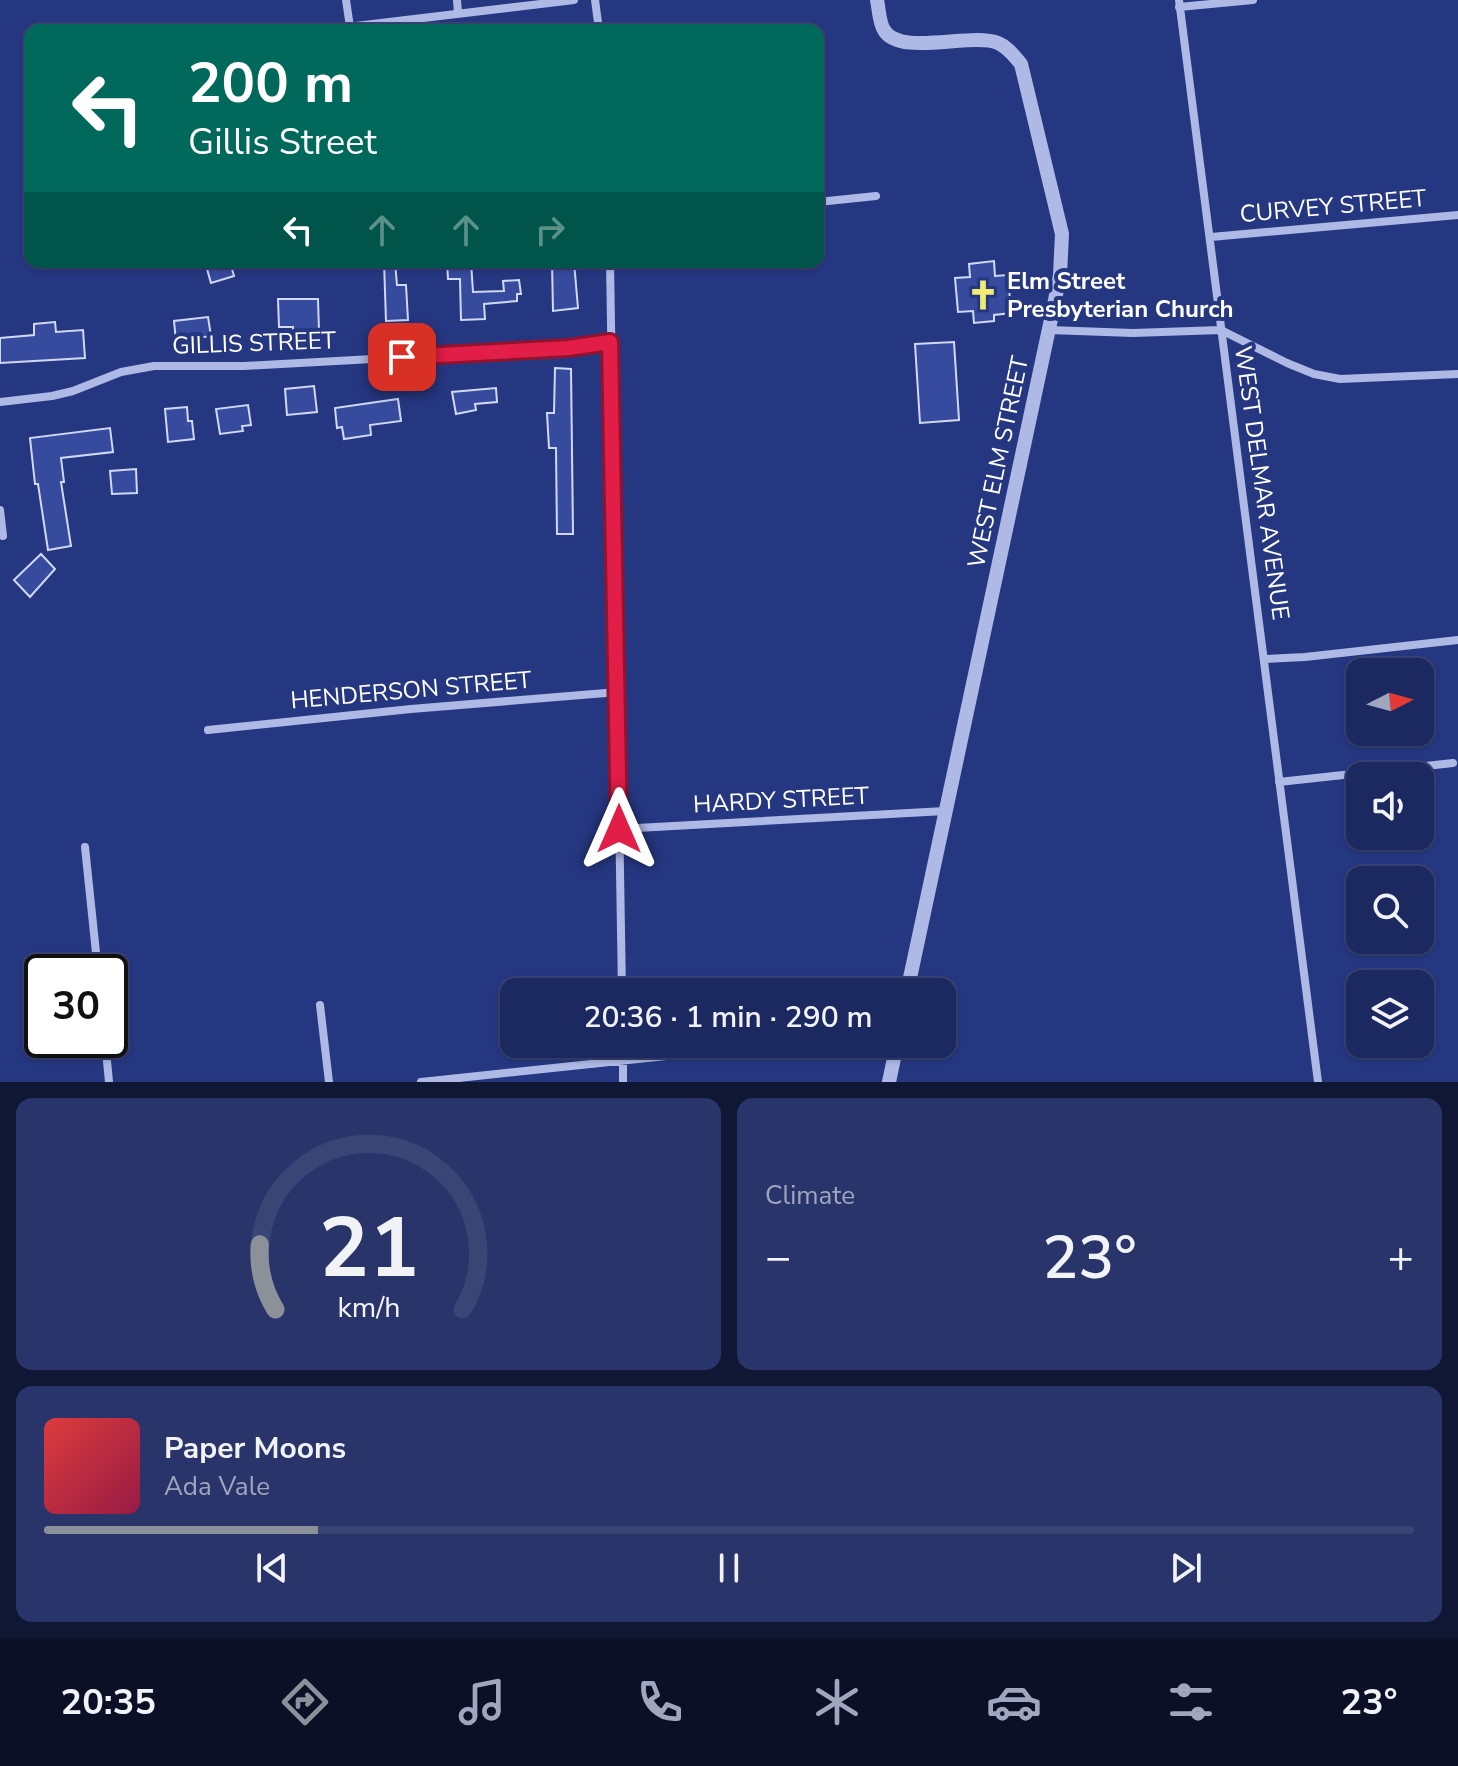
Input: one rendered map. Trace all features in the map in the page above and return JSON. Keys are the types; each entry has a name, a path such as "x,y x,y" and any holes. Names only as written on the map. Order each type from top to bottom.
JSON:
{"street":[{"path":"346,0 350,24"},
{"path":"457,0 458,13"},
{"path":"373,24 574,0"},
{"path":"595,0 598,24"},
{"name":"WEST ELM STREET","path":"877,0 884,32 890,37 927,43 997,42 1021,64 1062,234 1060,275 910,978"},
{"path":"1179,4 1253,0"},
{"name":"WEST DELMAR AVENUE","path":"1179,4 1318,1082"},
{"path":"824,201 876,196"},
{"name":"CURVEY STREET","path":"1211,237 1458,215"},
{"path":"610,268 622,978"},
{"path":"1048,330 1133,333 1221,330 1287,363 1314,374 1340,379 1458,374"},
{"name":"GILLIS STREET","path":"0,402 52,396 121,372 154,366 260,365 539,350 610,342"},
{"path":"0,510 3,536"},
{"path":"1265,659 1458,640"},
{"name":"HENDERSON STREET","path":"208,730 618,692"},
{"path":"1279,782 1453,763"},
{"name":"HARDY STREET","path":"619,829 945,811"},
{"path":"85,847 96,954"},
{"path":"320,1005 329,1082"},
{"path":"107,1058 109,1082"},
{"path":"421,1082 651,1058"},
{"path":"889,1082 894,1058"},
{"path":"623,1061 623,1082"}],"building":[{"name":"Elm Street Presbyterian Church","path":"994,261 995,276 1008,275 1011,313 994,315 994,321 974,323 973,311 958,312 955,278 970,277 969,264"},
{"path":"207,268 232,268 234,276 211,283"},
{"path":"384,268 396,268 397,285 406,285 408,320 386,321"},
{"path":"447,268 471,268 473,292 504,291 503,281 519,280 521,294 517,294 517,301 484,304 485,319 461,320 460,279 448,279"},
{"path":"552,268 575,268 578,308 553,311"},
{"path":"278,299 318,299 319,331 293,331 293,327 279,327"},
{"path":"208,317 211,336 176,341 174,321"},
{"path":"55,322 56,332 83,330 85,358 0,363 0,338 34,335 34,324"},
{"path":"954,342 959,420 920,423 915,344"},
{"path":"555,368 571,369 573,534 557,534 556,448 549,448 547,413 554,413"},
{"path":"314,386 317,412 287,415 285,389"},
{"path":"496,388 497,402 475,404 476,410 456,414 452,392"},
{"path":"398,399 401,421 370,425 371,435 344,439 342,427 337,428 335,408"},
{"path":"248,405 251,425 242,426 243,431 220,434 216,409"},
{"path":"187,407 194,439 168,442 165,409"},
{"path":"110,428 113,452 61,458 64,482 61,482 71,546 48,550 30,438"},
{"path":"136,469 137,493 112,494 110,471"},
{"path":"41,554 55,569 30,597 14,580"}],"place":[{"name":"Elm Street Presbyterian Church","path":"983,295"}],"route":[{"path":"402,357 568,348 610,342 619,829"}]}
